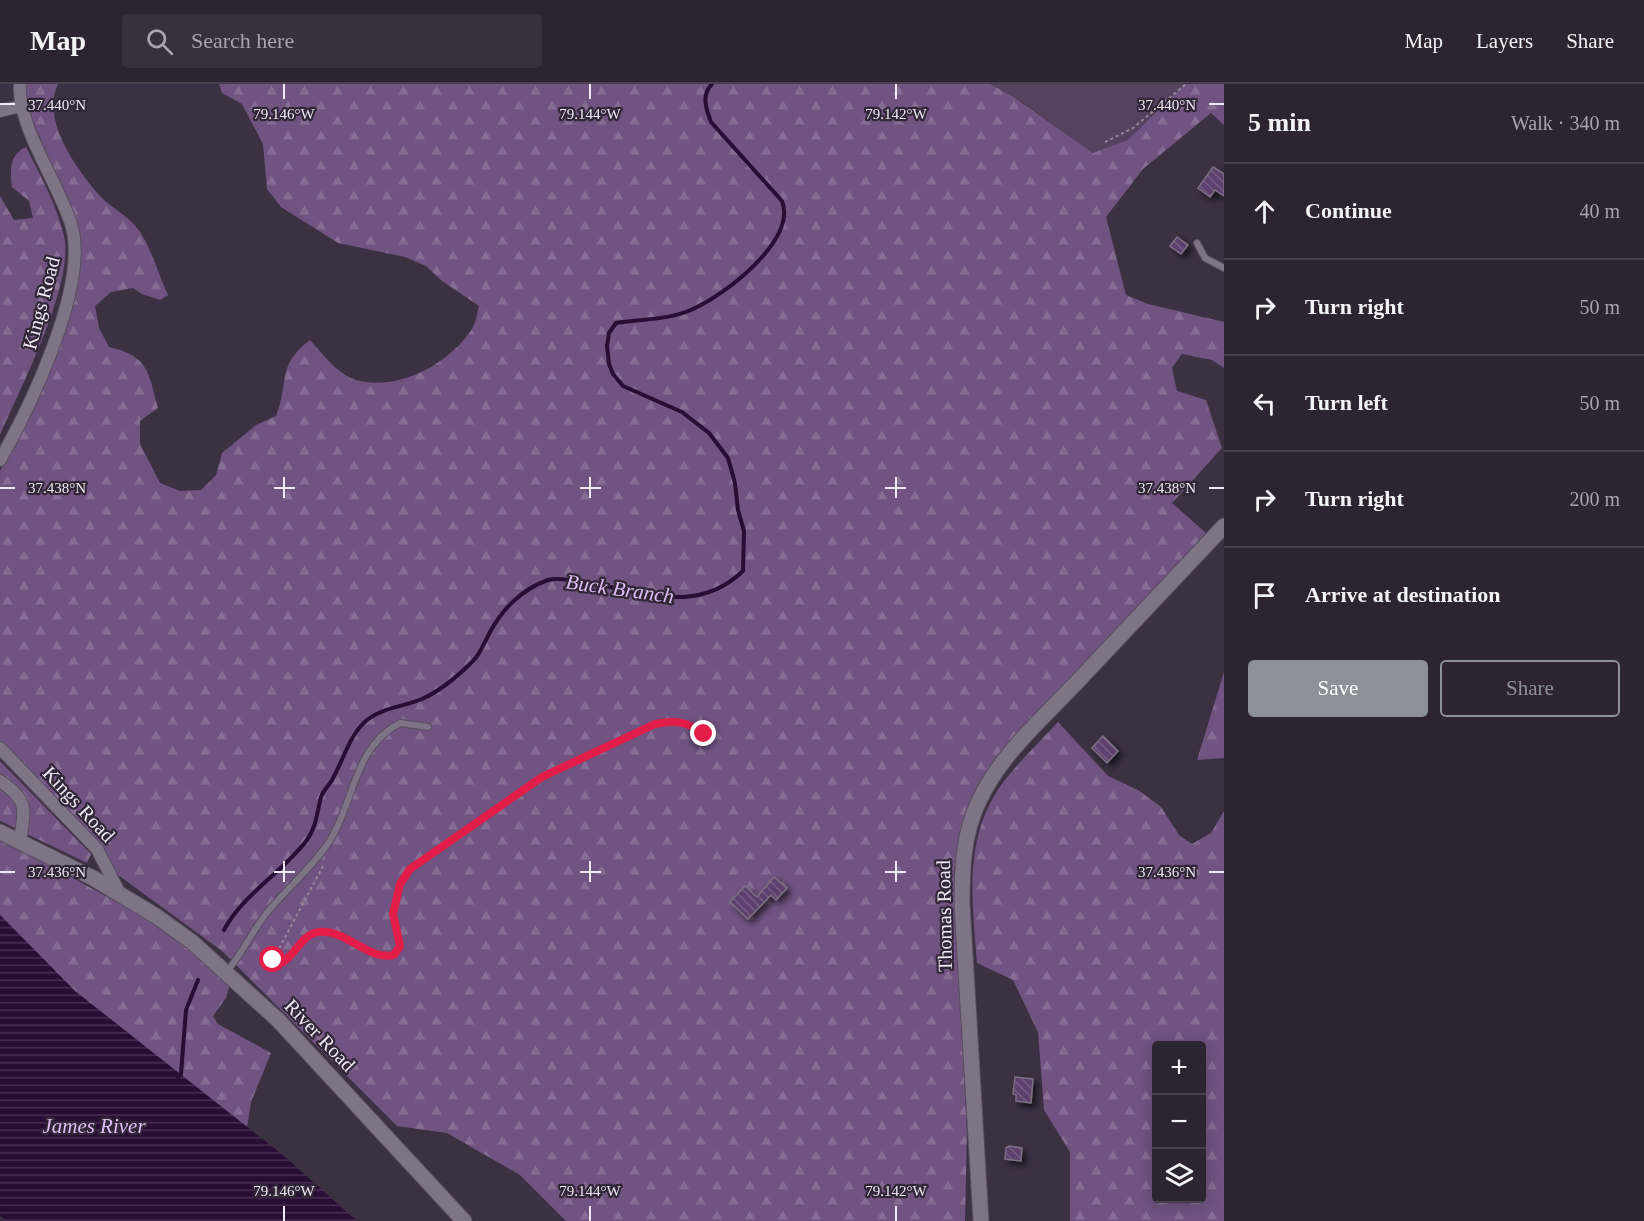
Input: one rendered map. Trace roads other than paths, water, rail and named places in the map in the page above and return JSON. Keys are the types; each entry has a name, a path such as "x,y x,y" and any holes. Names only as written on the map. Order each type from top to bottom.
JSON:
{"street":[{"name":"Kings Road","path":"0,460 33,396 52,345 71,285 75,255 71,224 21,106 20,84"},
{"path":"0,111 21,106"},
{"name":"Thomas Road","path":"981,1221 963,904 962,871 969,826 979,800 999,767 1224,526"},
{"name":"Kings Road","path":"0,748 97,849 119,892"},
{"path":"0,781 17,793 22,800 24,808 20,842"},
{"name":"River Road","path":"0,832 119,892 192,942 226,971 332,1077 465,1221"}],"lane":[{"path":"1197,243 1205,258 1224,268"},
{"path":"226,971 266,914 328,843 340,822 366,754 376,741 400,723 428,727"}],"water":[{"name":"James River","path":"0,915 75,991 284,1156 357,1221 6,1221 0,1215"}],"waterway":[{"name":"Buck Branch","path":"224,930 252,894 307,840 314,825 322,794 332,781 351,740 361,726 380,712 429,696 455,677 480,652 494,625 513,601 521,595 548,580 563,579 650,595 689,597 707,593 725,585 743,571 744,531 728,458 709,433 682,412 623,386 613,374 609,364 607,346 609,333 616,323 684,313 723,292 755,264 769,249 779,232 784,216 782,201 711,122 706,107 706,93 712,84"},
{"name":"Buck Branch","path":"178,1077 181,1074 186,1010 198,980"}]}
